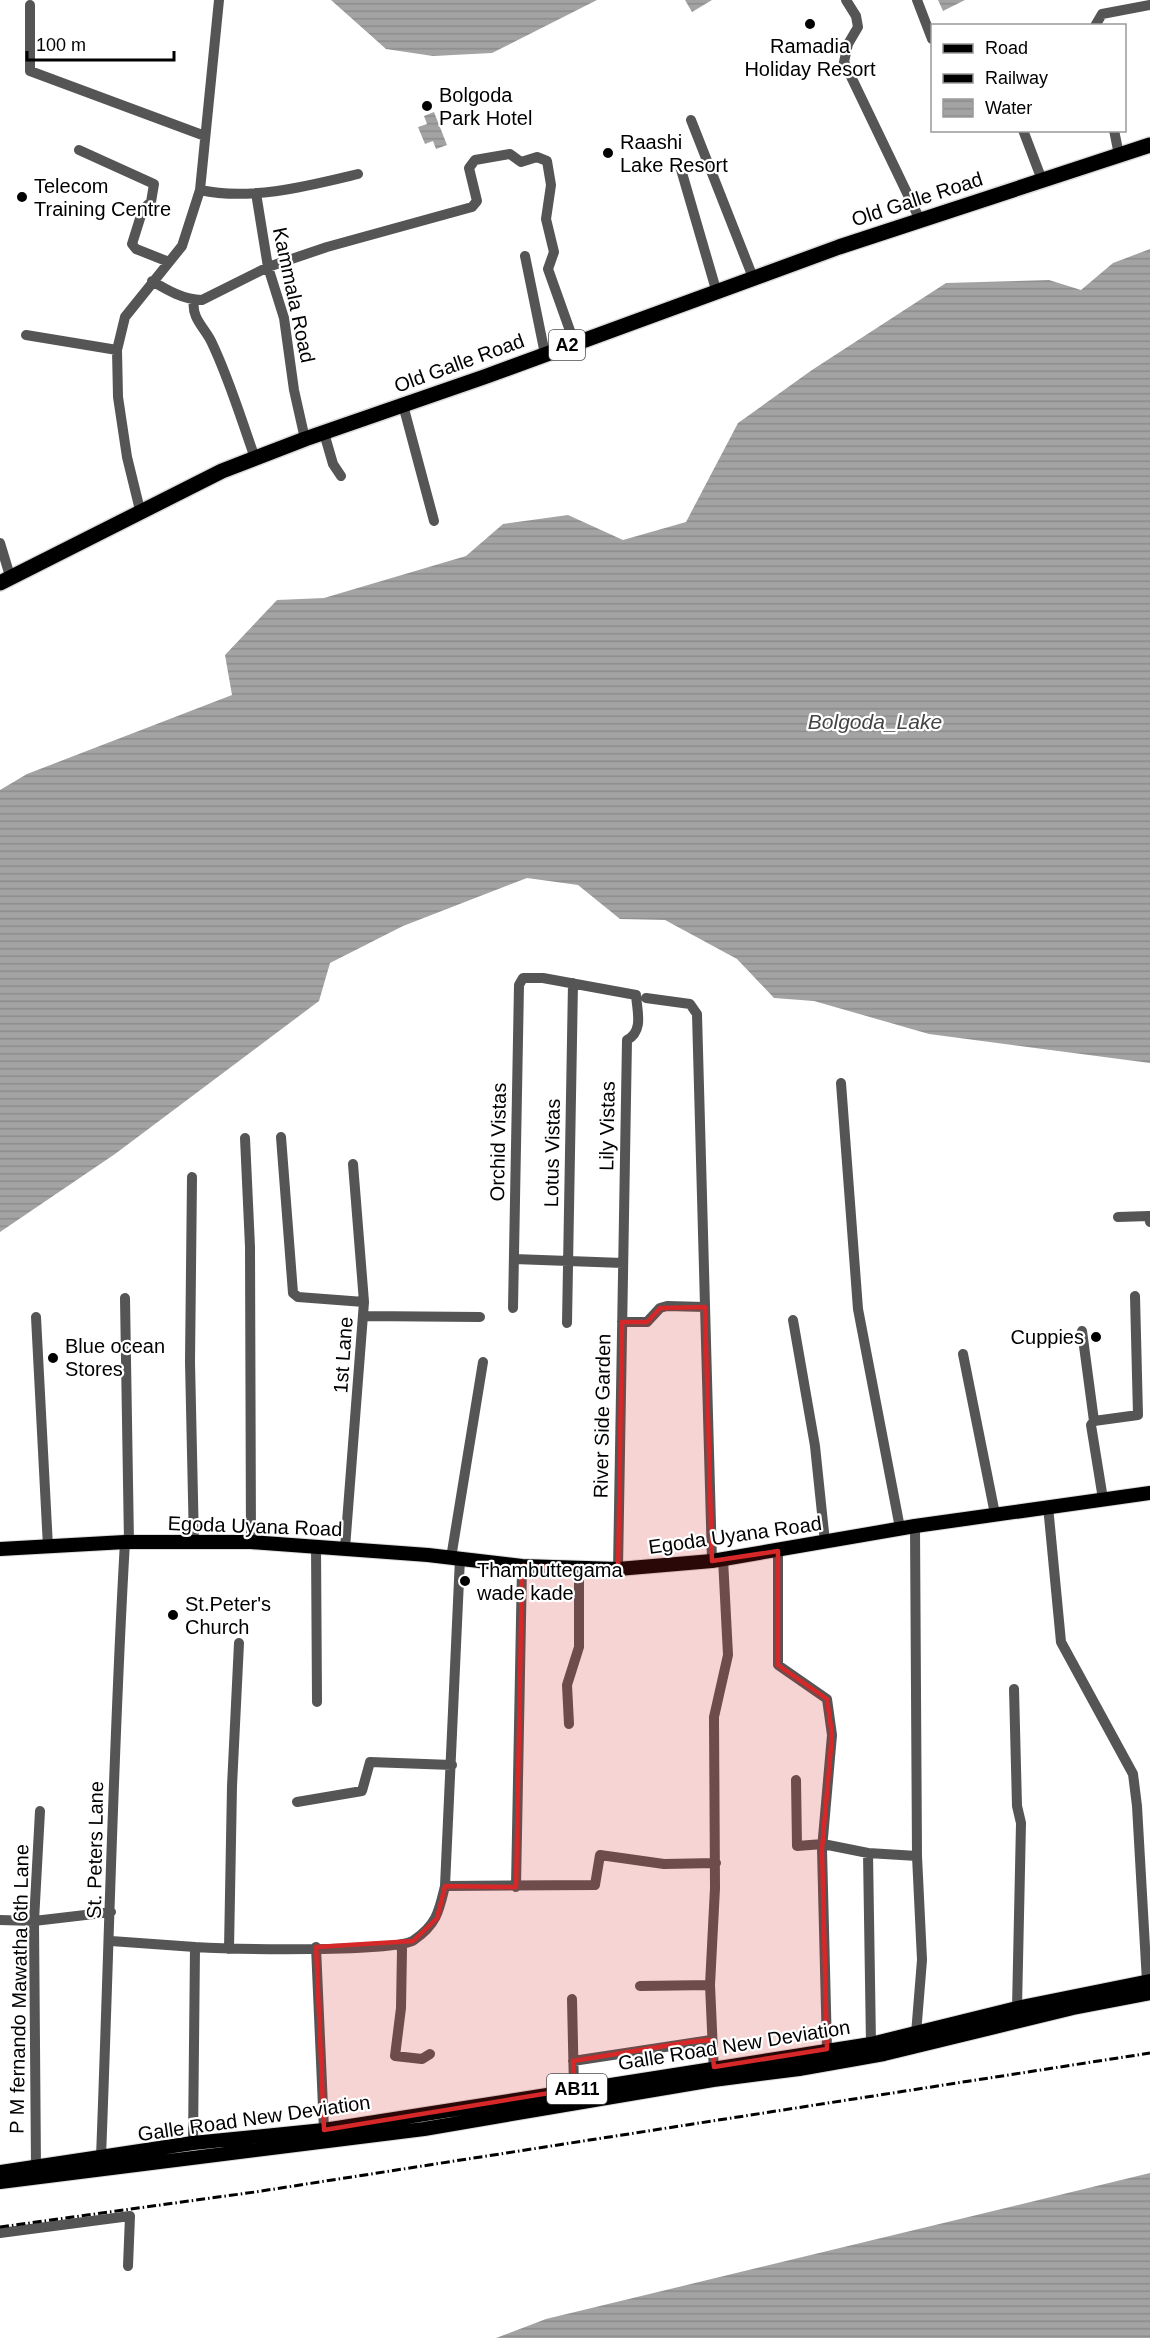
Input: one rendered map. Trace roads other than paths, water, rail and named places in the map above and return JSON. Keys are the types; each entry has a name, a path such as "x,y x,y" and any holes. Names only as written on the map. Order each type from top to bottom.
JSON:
{"highway":[{"name":"Old Galle Road","path":"5,580 140,510 255,458 305,439 920,220 1150,145"}],"main road":[{"name":"Egoda Uyana Road","path":"0,1549 127,1543 251,1542 345,1548 522,1566 618,1569 717,1560 900,1528 1150,1493"},
{"name":"Galle Road New Deviation","path":"0,2182 424,2129 714,2074 827,2049 871,2044 1017,2008 1149,1986"},
{"name":"Galle Road New Deviation","path":"0,2172 193,2143 324,2130 574,2089 714,2074 799,2069 884,2054 1073,2008 1149,1986"}],"street":[{"path":"140,510 127,457 118,397 117,350 125,317 182,246 200,190 219,0"},
{"path":"846,0 856,16 858,27 848,44 844,62 920,220"},
{"path":"917,0 931,34"},
{"path":"30,5 30,71 205,136"},
{"path":"1096,24 1102,14 1150,5"},
{"path":"691,120 754,280"},
{"path":"1024,132 1042,180"},
{"path":"1114,132 1119,155"},
{"path":"79,150 154,184 151,202 143,209 132,244 136,249 169,262"},
{"path":"152,281 167,291 194,300 202,300 268,267 327,247 472,207 477,201 469,168 475,160 510,154 521,162 544,158 547,161 551,185 546,219 554,252 548,268 574,342"},
{"path":"680,166 717,293"},
{"path":"200,190 220,194 256,193 358,174"},
{"name":"Kammala Road","path":"256,193 268,267 284,318 294,390 305,439"},
{"path":"525,256 545,354"},
{"path":"194,300 193,308 197,319 210,338 255,458"},
{"path":"26,335 117,350"},
{"path":"403,405 434,521"},
{"path":"324,432 333,464 340,476"},
{"path":"0,543 5,580"},
{"name":"Orchid Vistas","path":"513,1308 519,985 523,978 573,983"},
{"path":"573,983 690,1004 697,1014 705,1307 717,1560 728,1654 714,1717 716,1863 710,1985 714,2074"},
{"name":"Lotus Vistas","path":"567,1323 573,983"},
{"name":"Lily Vistas","path":"623,1263 627,1040 634,1036 637,1030 641,996"},
{"path":"841,1083 858,1309 900,1528"},
{"path":"281,1137 293,1293 298,1297 364,1302"},
{"path":"245,1138 250,1247 251,1542"},
{"name":"1st Lane","path":"345,1548 364,1302 353,1164"},
{"path":"192,1177 190,1362 194,1543"},
{"path":"1118,1217 1149,1216 1150,1222"},
{"path":"514,1259 623,1263"},
{"name":"River Side Garden","path":"618,1569 623,1263"},
{"path":"1094,1421 1138,1415 1135,1296"},
{"name":"St. Peters Lane","path":"102,2157 111,1941 118,1665 127,1543 125,1298"},
{"path":"622,1322 647,1322 660,1308 667,1306 705,1307"},
{"path":"363,1316 480,1317"},
{"path":"36,1317 48,1547"},
{"path":"793,1320 815,1446 825,1542"},
{"path":"1082,1331 1094,1421 1091,1425 1103,1499"},
{"path":"963,1354 995,1514"},
{"path":"111,1941 229,1949 399,1945 413,1941 437,1917 445,1886 452,1766 455,1558 483,1362"},
{"path":"1048,1506 1061,1642 1132,1774 1137,1806 1149,1986"},
{"path":"915,1526 917,1856 922,1960 915,2034"},
{"path":"316,1546 316,1702"},
{"path":"778,1551 778,1665 827,1699 832,1735 823,1844 827,2049"},
{"path":"516,1887 522,1566"},
{"path":"569,1724 567,1685 579,1647 579,1569"},
{"path":"229,1949 232,1786 239,1643"},
{"path":"1014,1689 1017,1806 1021,1823 1017,2008"},
{"path":"297,1802 358,1794 365,1785 367,1765 370,1762 452,1766"},
{"path":"796,1780 797,1846 823,1844 868,1853 917,1856"},
{"name":"P M fernando Mawatha 6th Lane","path":"36,2168 34,1921 40,1811"},
{"path":"868,1853 871,2044"},
{"path":"445,1886 595,1885 600,1855 664,1864 716,1863"},
{"path":"0,1920 34,1921 111,1912"},
{"path":"399,1945 402,1949 402,1976 395,2056 422,2059 430,2054"},
{"path":"193,2143 195,1947"},
{"path":"316,1947 324,2130"},
{"path":"640,1986 710,1985"},
{"path":"572,1999 574,2089"},
{"path":"573,2061 711,2040"},
{"path":"0,2233 129,2216 128,2266"}],"water":[{"path":"331,0 597,0 492,53 433,56 386,49"},
{"path":"685,0 712,0 692,12"},
{"path":"938,0 965,0 943,11"},
{"path":"434,112 447,145 436,149 433,141 425,144 418,127 427,124 424,116"},
{"name":"Bolgoda_Lake","path":"1150,249 1150,1063 929,1034 814,1001 774,998 737,959 665,920 620,919 578,885 527,878 403,926 330,963 319,1001 115,1154 0,1232 0,790 27,774 232,695 225,655 277,600 324,598 466,556 503,524 568,515 623,540 686,522 738,423 812,370 946,283 1049,280 1081,290 1113,263"},
{"path":"1150,2173 1150,2338 496,2338 546,2319"}],"railway":[{"path":"0,2227 255,2192 1150,2053"}],"place":[{"name":"Ramadia Holiday Resort","path":"810,24"},
{"name":"Bolgoda Park Hotel","path":"427,106"},
{"name":"Raashi Lake Resort","path":"608,153"},
{"name":"Telecom Training Centre","path":"22,197"},
{"name":"Cuppies","path":"1096,1337"},
{"name":"Blue ocean Stores","path":"53,1358"},
{"name":"Thambuttegama wade kade","path":"465,1581"},
{"name":"St.Peter's Church","path":"173,1615"}]}
